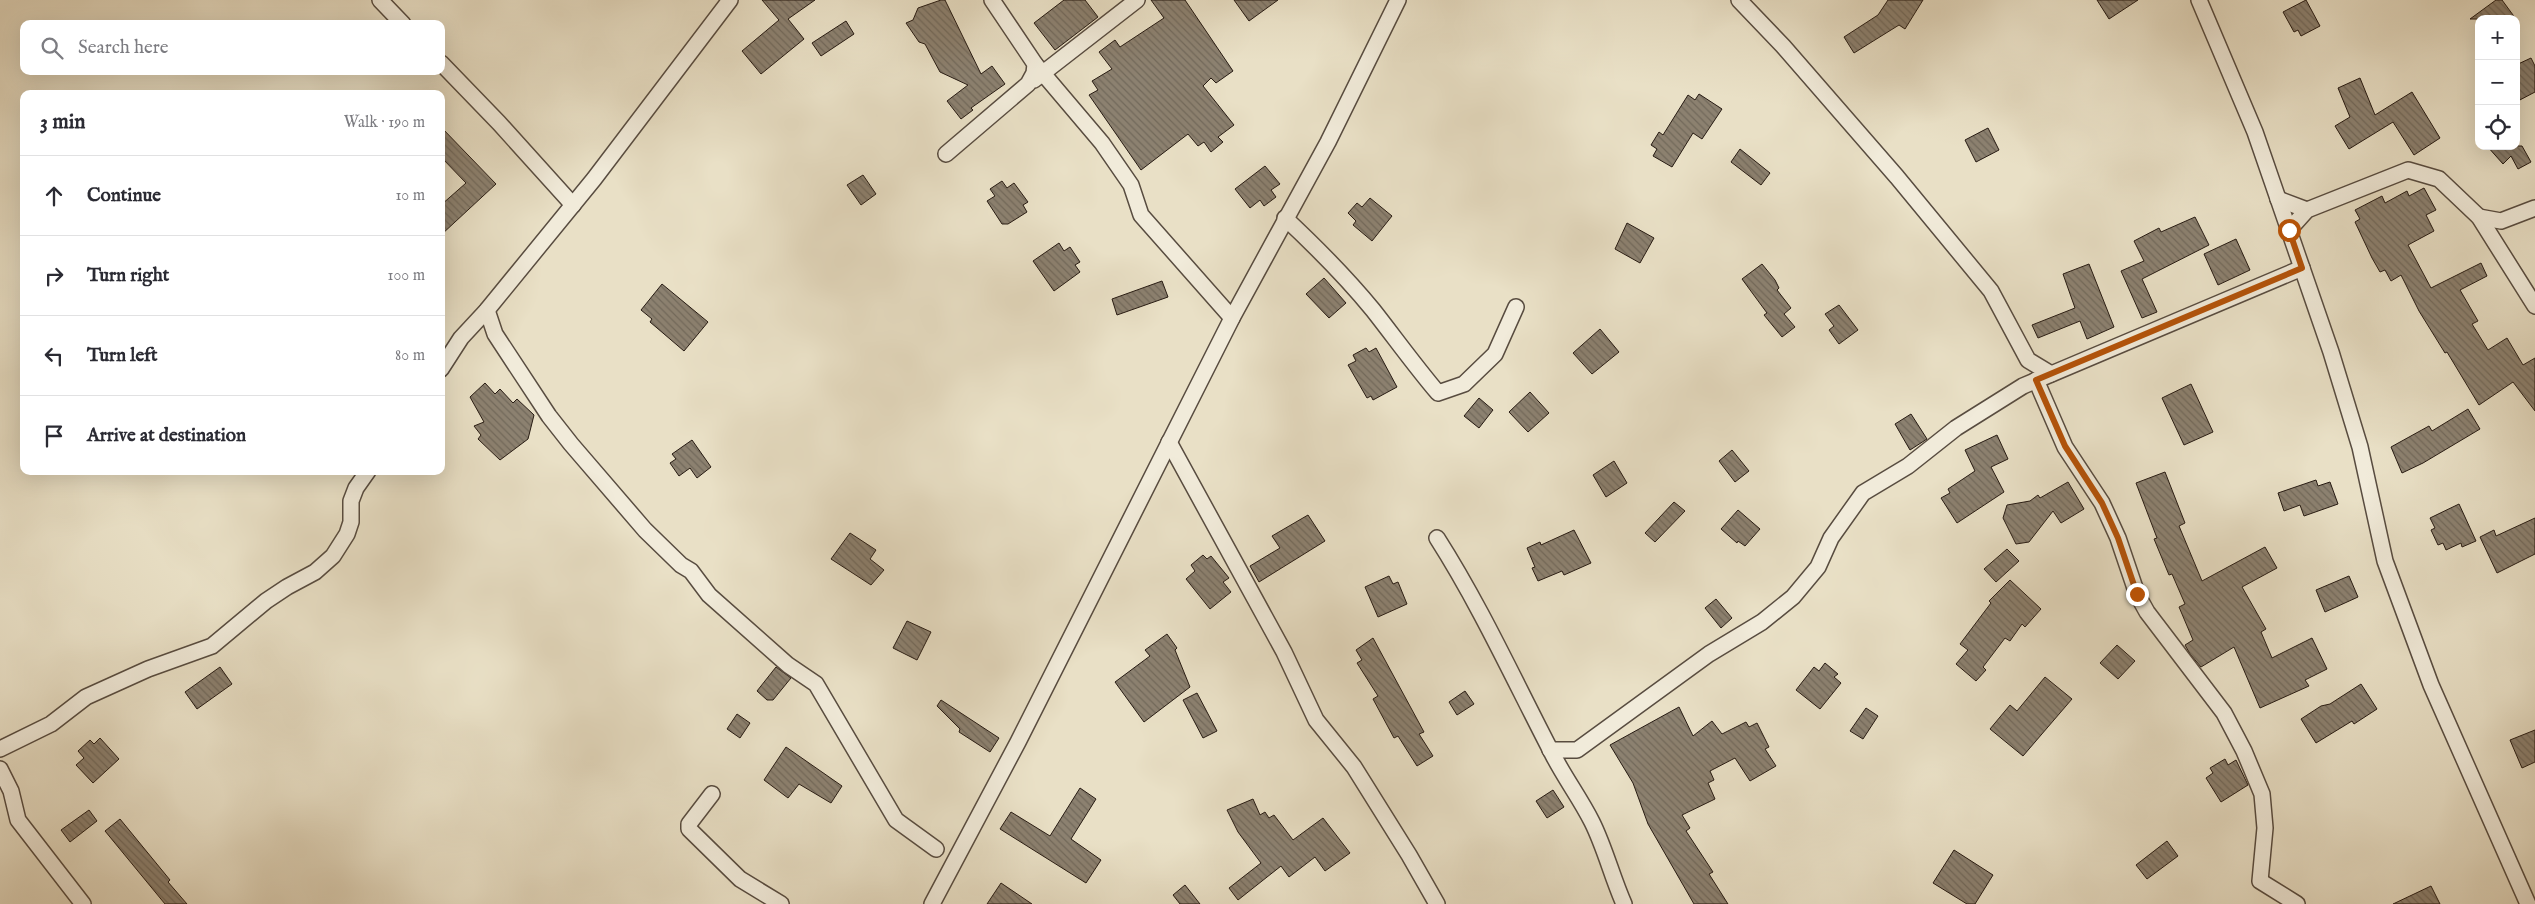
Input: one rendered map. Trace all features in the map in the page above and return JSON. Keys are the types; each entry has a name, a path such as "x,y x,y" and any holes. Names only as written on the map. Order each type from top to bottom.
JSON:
{"street":[{"path":"380,0 399,20"},
{"path":"445,363 461,338 482,316 573,205 730,0"},
{"path":"992,0 1038,69 1106,150 1131,185 1141,215 1232,318"},
{"path":"946,154 1028,84 1038,69 1138,0"},
{"path":"935,903 1232,318 1328,142 1398,0"},
{"path":"1739,0 1783,46 1897,177 1990,291 2028,360 2029,383 2065,446 2102,503 2118,538 2137,594 2147,612 2224,713 2244,751 2262,794 2265,828 2260,881 2297,904"},
{"path":"2199,0 2254,132 2302,268 2360,447 2385,561 2431,685 2528,904"},
{"path":"445,67 499,123 573,205"},
{"path":"2289,230 2308,210 2408,170 2439,180 2479,217 2535,306"},
{"path":"2278,198 2308,210"},
{"path":"2479,217 2501,221 2535,208"},
{"path":"1285,218 1326,257 1373,310 1412,363 1438,393 1464,384 1495,354 1516,307"},
{"path":"2492,238 2501,221"},
{"path":"1563,773 1577,750 1709,654 1762,622 1793,597 1818,567 1831,538 1863,493 1908,466 1956,428 2029,383 2302,268"},
{"path":"1212,295 1230,299 1246,292"},
{"path":"482,316 549,416 645,530 681,565 691,571 721,605 788,665 816,684 896,820 936,848"},
{"path":"2028,360 2051,374"},
{"path":"1169,442 1284,652 1316,720 1354,767 1437,904"},
{"path":"0,749 51,724 86,697 148,669 196,654 212,646 266,601 315,572 333,556 347,534 350,522 351,500 356,488 365,475"},
{"path":"1436,538 1465,582 1492,632 1550,750 1593,823 1611,877 1624,904"},
{"path":"1550,750 1577,750"},
{"path":"0,769 11,791 18,820 83,904"},
{"path":"712,794 689,824 689,829 740,879 781,904"}],"building":[{"path":"762,0 815,0 788,19 804,39 761,74 742,51 779,20"},
{"path":"945,0 981,74 992,66 1005,84 971,108 973,110 961,119 947,101 968,85 940,72 925,44 919,42 906,23 913,20 918,8"},
{"path":"1064,0 1085,0 1098,17 1055,50 1034,23"},
{"path":"1151,0 1185,0 1233,71 1216,83 1211,78 1203,86 1234,125 1218,137 1223,142 1211,152 1204,142 1198,146 1188,134 1141,170 1089,95 1098,90 1092,81 1112,69 1099,52 1115,40 1120,47 1164,18"},
{"path":"1234,0 1278,0 1249,21"},
{"path":"1888,0 1923,0 1905,29 1899,25 1854,53 1844,37 1878,15"},
{"path":"2097,0 2138,0 2109,19"},
{"path":"2306,0 2320,26 2301,36 2298,30 2294,32 2283,12"},
{"path":"2496,0 2502,0 2513,15 2475,15"},
{"path":"846,21 854,34 821,56 812,43"},
{"path":"2531,58 2535,66 2535,92 2520,100 2520,63"},
{"path":"2360,78 2375,115 2412,92 2440,138 2414,155 2393,122 2349,149 2335,126 2350,117 2338,88"},
{"path":"1699,94 1722,109 1702,139 1693,133 1672,167 1653,156 1657,149 1651,145 1659,132 1663,135 1688,95 1695,100"},
{"path":"1988,128 1999,150 1976,162 1965,140"},
{"path":"445,131 496,184 445,231 445,201 466,183 445,161"},
{"path":"2520,146 2522,146 2531,162 2518,169 2511,156 2503,164 2491,150 2520,150"},
{"path":"1740,149 1770,173 1761,185 1731,162"},
{"path":"1265,166 1280,184 1271,190 1276,197 1264,206 1260,200 1250,208 1235,189"},
{"path":"863,175 876,194 861,205 847,185"},
{"path":"1002,181 1007,188 1014,183 1028,202 1023,205 1027,212 1008,224 1002,224 987,201 995,196 990,189"},
{"path":"2424,188 2436,210 2426,215 2434,231 2408,245 2431,288 2481,263 2487,276 2460,290 2478,321 2472,324 2488,350 2507,338 2523,365 2535,358 2535,411 2513,382 2479,405 2447,352 2445,353 2419,311 2401,275 2391,281 2385,270 2380,272 2372,258 2355,222 2360,219 2355,210 2382,196 2385,203 2407,191 2409,196"},
{"path":"1370,198 1392,216 1372,241 1353,225 1356,221 1348,213 1357,203 1362,207"},
{"path":"2195,217 2209,245 2142,279 2157,312 2142,318 2121,271 2144,261 2134,241 2159,228 2161,232"},
{"path":"1627,223 1654,238 1640,263 1615,249"},
{"path":"2236,239 2250,270 2218,285 2204,254"},
{"path":"1059,243 1064,251 1070,247 1080,262 1075,265 1080,272 1054,291 1033,261"},
{"path":"1762,264 1775,280 1779,288 1777,290 1791,308 1784,314 1795,327 1782,337 1764,315 1767,313 1742,279"},
{"path":"2089,264 2114,327 2087,339 2080,321 2038,338 2032,325 2075,308 2063,274"},
{"path":"1324,278 1346,303 1329,318 1306,294"},
{"path":"1162,281 1168,297 1117,315 1112,299"},
{"path":"662,284 708,322 684,351 650,322 652,319 641,310"},
{"path":"1839,305 1858,330 1839,344 1829,330 1834,326 1825,314"},
{"path":"1600,329 1619,352 1592,374 1573,353"},
{"path":"1366,348 1369,352 1376,348 1397,387 1373,400 1371,396 1367,398 1348,365 1356,361 1353,355"},
{"path":"485,383 495,394 500,389 513,403 517,399 534,415 528,439 500,460 478,439 481,435 474,426 484,422 470,397"},
{"path":"2191,384 2213,432 2184,445 2162,398"},
{"path":"1530,392 1549,413 1528,432 1509,412"},
{"path":"1479,398 1493,410 1479,428 1464,416"},
{"path":"2468,409 2480,429 2423,463 2402,473 2391,447 2429,426 2432,431"},
{"path":"1911,414 1927,439 1910,450 1895,424"},
{"path":"1997,435 2008,459 1991,467 2004,492 1957,523 1941,498 1950,493 1948,489 1975,471 1965,450"},
{"path":"692,440 711,467 697,478 690,468 679,476 670,463 676,459 672,454"},
{"path":"1732,450 1749,471 1735,482 1719,461"},
{"path":"1614,461 1627,483 1606,497 1593,475"},
{"path":"2165,472 2185,523 2179,526 2202,581 2265,547 2277,568 2242,587 2266,629 2261,632 2272,658 2312,638 2327,669 2305,680 2309,686 2260,708 2234,647 2201,667 2190,654 2185,645 2193,640 2179,607 2185,604 2172,574 2169,575 2154,539 2157,538 2136,483"},
{"path":"2316,480 2318,486 2330,482 2338,504 2304,516 2300,505 2284,511 2278,493"},
{"path":"2068,482 2084,509 2061,523 2053,511 2029,542 2016,544 2003,518 2007,505 2030,501 2038,495 2040,498"},
{"path":"1674,502 1685,511 1655,542 1645,533"},
{"path":"2459,504 2476,541 2462,547 2461,543 2446,550 2443,543 2438,545 2431,530 2435,528 2430,518"},
{"path":"1738,510 1760,529 1745,546 1738,541 1737,543 1721,529"},
{"path":"1308,515 1325,541 1259,582 1250,566 1280,548 1272,536"},
{"path":"2535,518 2535,554 2497,573 2480,537 2494,530 2496,536"},
{"path":"1574,530 1591,563 1564,575 1562,571 1538,581 1532,568 1535,567 1527,548 1540,542 1541,545"},
{"path":"850,533 876,550 870,559 884,570 871,585 831,559"},
{"path":"2007,549 2019,561 1996,582 1984,569"},
{"path":"1203,555 1207,559 1211,556 1229,578 1223,582 1231,592 1210,609 1186,579 1195,571 1191,565"},
{"path":"1389,576 1393,584 1398,582 1407,604 1378,617 1365,587"},
{"path":"2349,576 2358,597 2325,612 2316,590"},
{"path":"2010,580 2041,609 2025,627 2022,624 2010,641 2005,638 1983,667 1986,670 1976,681 1956,664 1968,650 1960,644 1991,603 1989,601"},
{"path":"1716,599 1732,618 1721,628 1705,608"},
{"path":"907,621 931,632 917,660 893,648"},
{"path":"1167,634 1177,648 1175,650 1190,687 1144,722 1115,682 1150,656 1145,650"},
{"path":"1373,638 1424,732 1419,734 1433,756 1417,766 1398,736 1394,738 1373,699 1378,696 1357,663 1362,660 1356,650"},
{"path":"2117,645 2135,661 2118,679 2100,663"},
{"path":"1825,663 1838,674 1834,677 1841,683 1820,709 1796,690 1814,667 1819,671"},
{"path":"220,667 232,684 197,709 185,692"},
{"path":"776,667 791,678 773,700 767,700 757,691"},
{"path":"2045,677 2072,699 2023,756 1990,729 2010,705 2017,711"},
{"path":"2361,684 2377,709 2354,724 2352,721 2316,743 2301,719 2321,706 2330,704"},
{"path":"1465,691 1474,704 1457,715 1449,702"},
{"path":"1197,693 1217,731 1203,738 1183,700"},
{"path":"941,700 999,738 990,752 959,732 960,729 937,706"},
{"path":"1679,707 1693,736 1712,721 1722,734 1746,722 1749,727 1757,723 1769,747 1765,749 1776,766 1750,781 1735,758 1710,771 1714,780 1708,783 1715,799 1682,815 1690,828 1686,831 1713,872 1709,874 1728,904 1694,904 1648,824 1633,783 1610,745"},
{"path":"1866,708 1878,716 1863,739 1850,731"},
{"path":"737,714 750,723 740,738 727,729"},
{"path":"2535,730 2535,762 2522,768 2510,740"},
{"path":"100,738 119,759 93,783 76,765 84,758 78,751 90,740 94,744"},
{"path":"786,747 842,786 831,803 799,784 788,798 764,780"},
{"path":"2225,759 2228,765 2236,760 2248,785 2221,802 2206,778 2213,773 2210,768"},
{"path":"1080,788 1096,799 1071,839 1101,860 1086,883 1000,829 1011,812 1050,836"},
{"path":"1553,790 1564,807 1547,818 1536,801"},
{"path":"1253,799 1260,815 1265,812 1269,818 1274,815 1293,840 1323,818 1350,853 1325,871 1315,857 1289,877 1281,866 1238,900 1229,888 1261,863 1238,832 1227,810"},
{"path":"89,810 97,821 70,842 61,830"},
{"path":"120,819 170,880 168,882 187,904 165,904 105,831"},
{"path":"2167,841 2178,856 2147,879 2136,865"},
{"path":"1954,850 1993,875 1975,904 1967,904 1933,883"},
{"path":"1001,883 1032,904 987,904"},
{"path":"1185,885 1200,904 1180,904 1173,895"},
{"path":"2431,886 2440,904 2393,904"}],"route":[{"path":"2137,594 2118,538 2102,503 2065,446 2036,380 2302,268 2289,230"}]}
